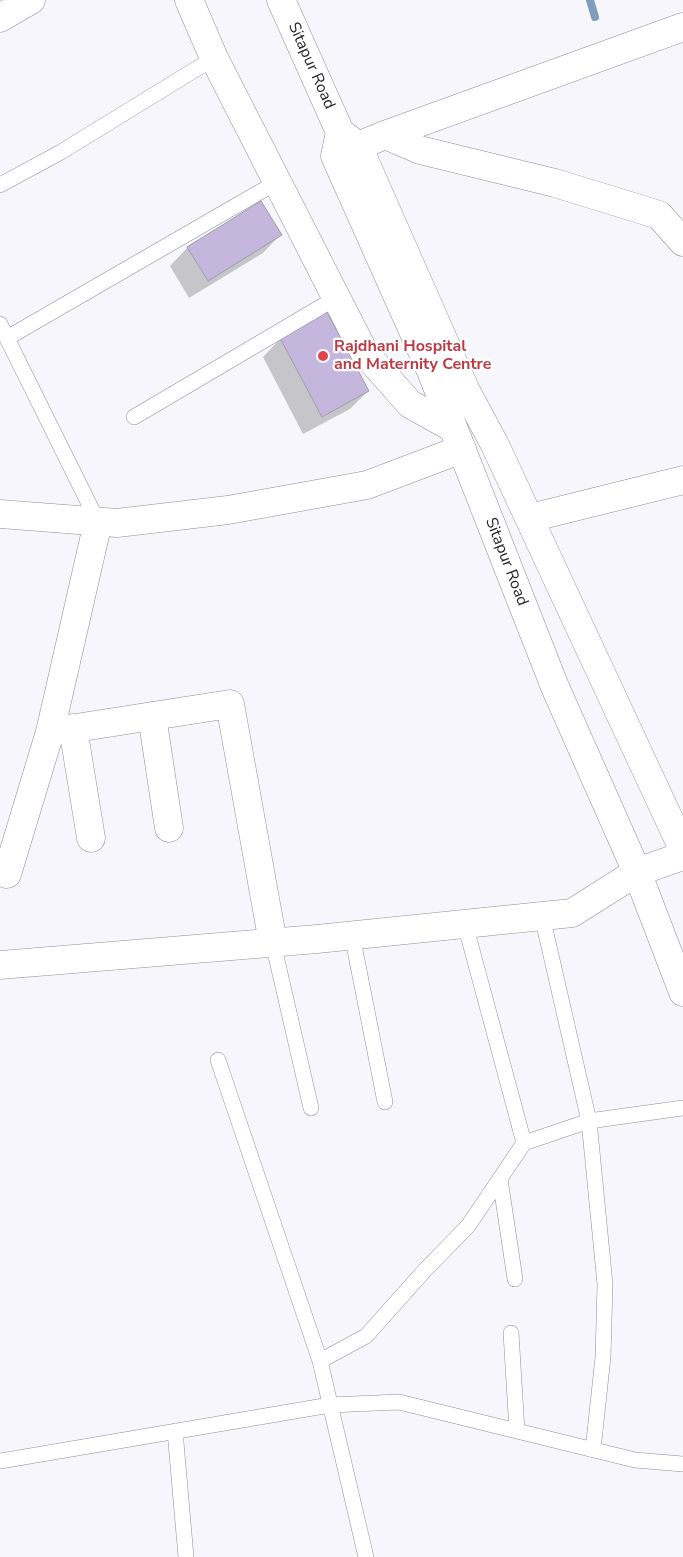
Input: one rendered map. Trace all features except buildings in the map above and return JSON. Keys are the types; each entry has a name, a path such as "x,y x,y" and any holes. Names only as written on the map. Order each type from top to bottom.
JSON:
{"street":[{"path":"0,18 31,0"},
{"path":"0,514 118,523 228,510 367,485 458,439 410,404 364,352 214,58 189,0"},
{"name":"Sitapur Road","path":"281,0 344,145 555,687 638,872 683,992"},
{"path":"344,145 384,135 683,27"},
{"path":"384,135 420,150 555,183 659,215 683,242"},
{"name":"Sitapur Road","path":"344,145 465,389 495,445 683,849"},
{"path":"530,518 683,480"},
{"path":"7,874 61,730 98,522"},
{"path":"61,730 230,704 273,943"},
{"path":"152,716 169,828"},
{"path":"61,730 91,838"},
{"path":"0,965 273,943 572,913 638,872 683,856"}],"lane":[{"path":"0,185 61,152 214,58"},
{"path":"7,338 277,182"},
{"path":"134,416 336,298"},
{"path":"0,324 98,522"},
{"path":"542,916 589,1121 605,1284 603,1357 592,1450"},
{"path":"465,924 524,1143"},
{"path":"352,935 385,1102"},
{"path":"273,943 311,1108"},
{"path":"218,1060 320,1361 366,1557"},
{"path":"320,1361 366,1336 425,1270 468,1226 524,1143 589,1121 683,1108"},
{"path":"500,1179 515,1279"},
{"path":"510,1333 517,1431"},
{"path":"0,1461 330,1405 399,1402 635,1460 683,1464"},
{"path":"175,1431 186,1557"}],"waterway":[{"path":"590,0 595,17"}],"place":[{"name":"Rajdhani Hospital and Maternity Centre","path":"323,356"}]}
